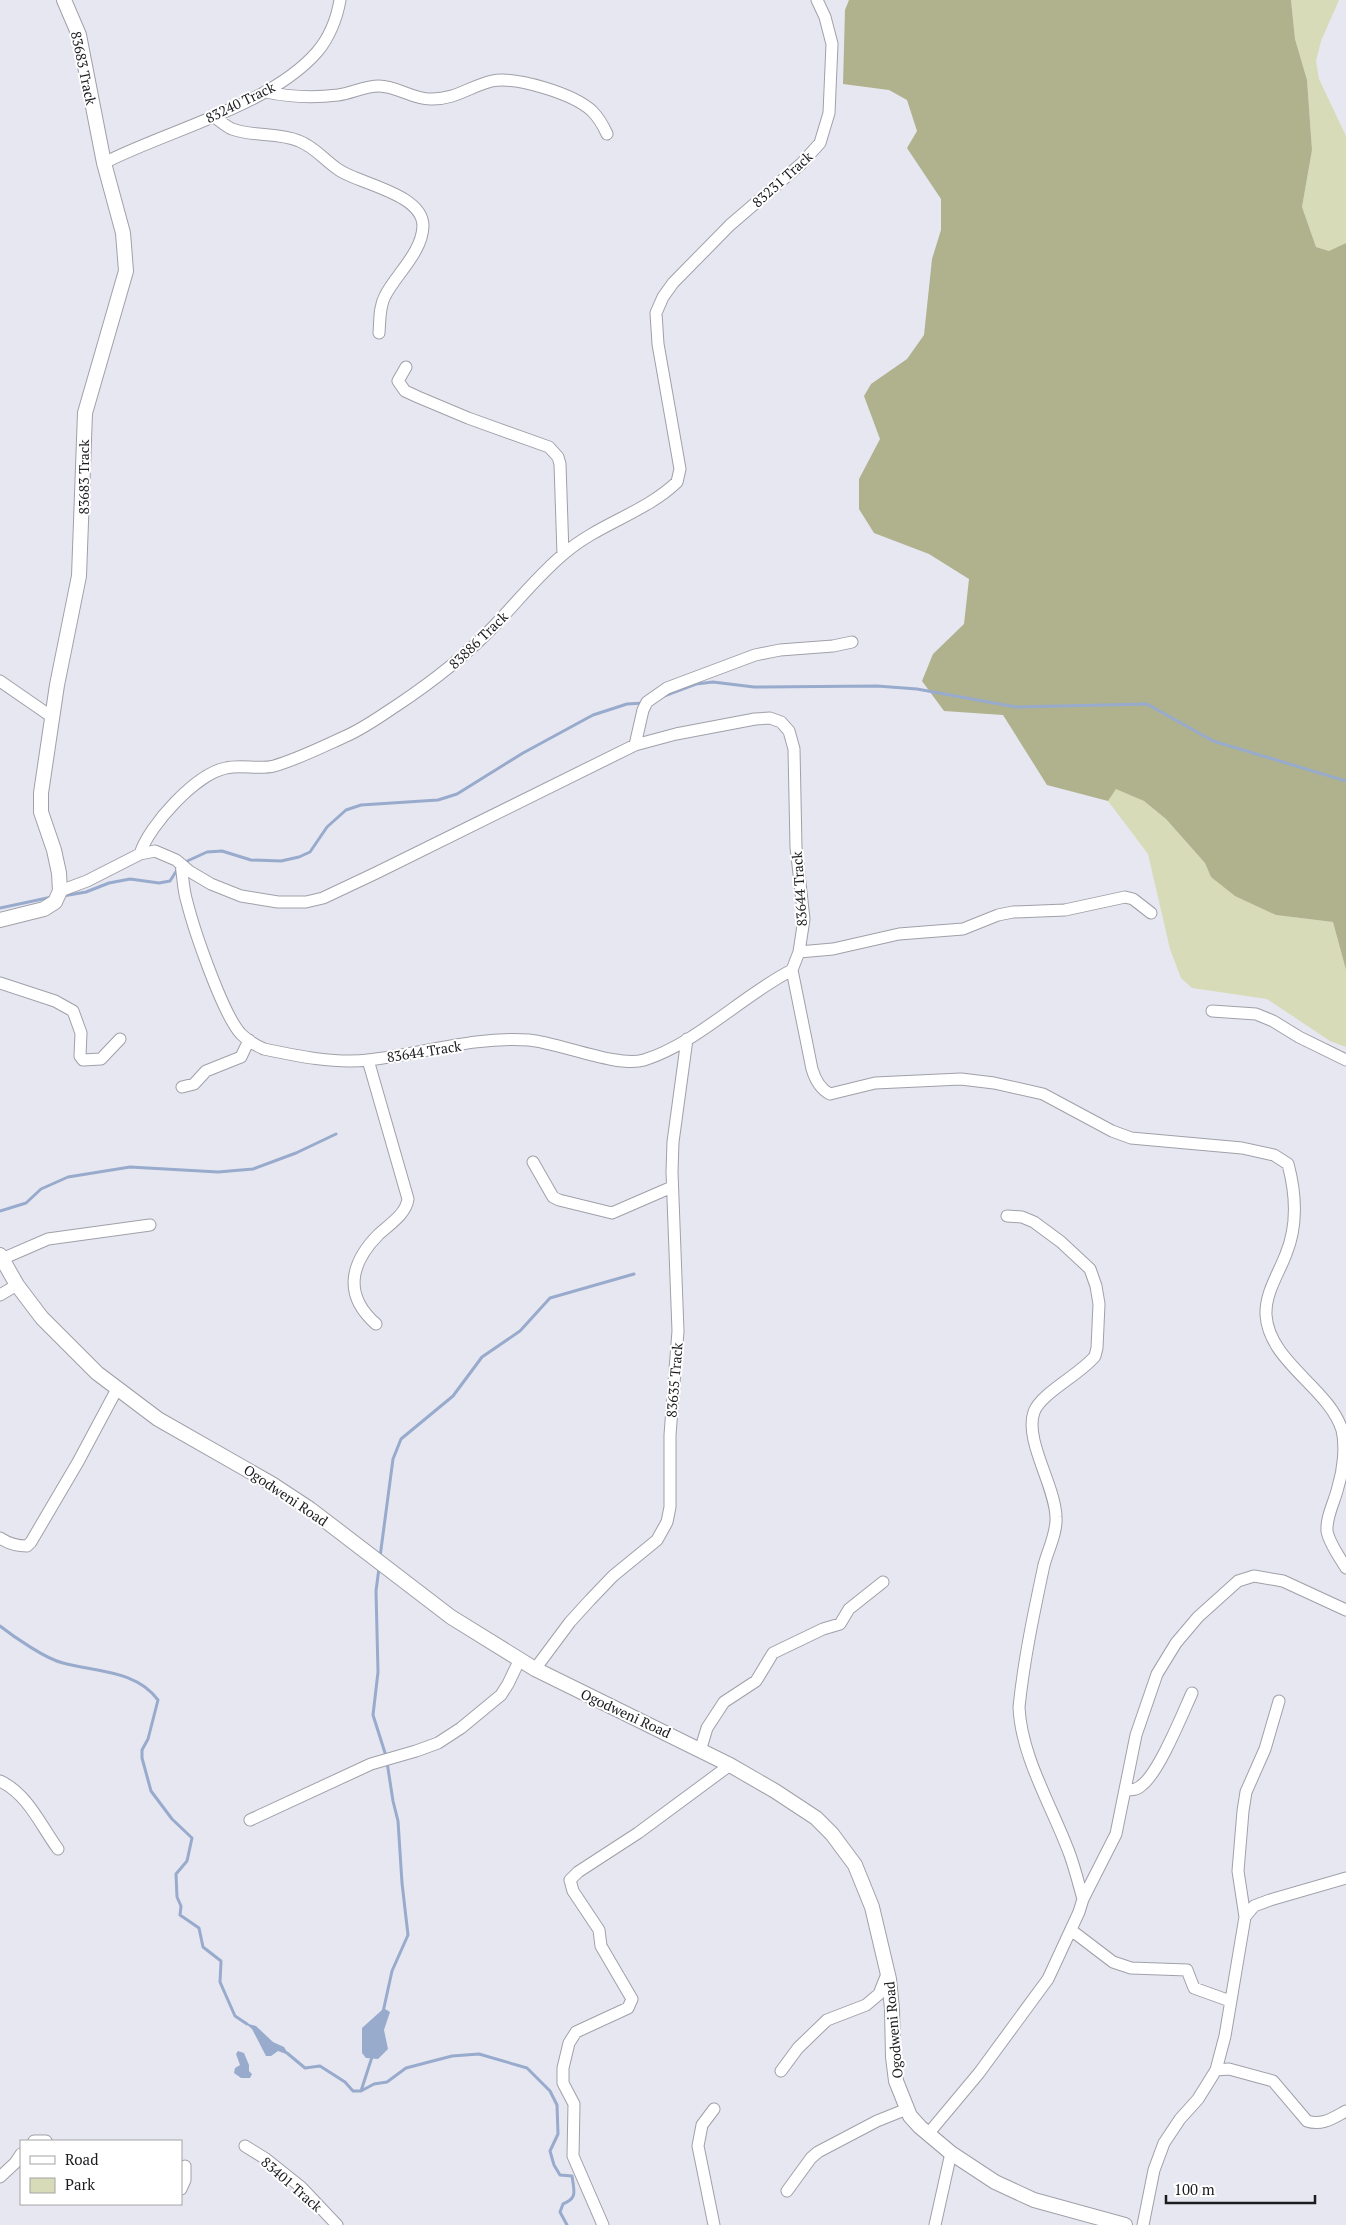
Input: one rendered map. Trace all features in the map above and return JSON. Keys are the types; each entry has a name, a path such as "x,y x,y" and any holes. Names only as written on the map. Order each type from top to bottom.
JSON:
{"street":[{"name":"83683 Track","path":"60,891 59,873 54,850 41,812 41,793 52,717 80,576 85,413 126,271 126,249 104,163 79,35 64,0"},
{"name":"83240 Track","path":"104,163 266,92 299,69 318,51 338,14 340,0"},
{"name":"83231 Track","path":"656,326 659,305 672,283 730,225 801,164 820,143 830,113 832,44 827,22 817,0"},
{"path":"266,92 289,97 310,98 340,95 382,86 430,100 459,95 482,84 510,80 525,82 578,102 592,110 600,119 607,134"},
{"path":"214,116 236,130 288,138 306,144 338,170 399,197 417,209 423,226 421,234 417,246 384,297 381,307 379,333"},
{"name":"83886 Track","path":"140,854 147,836 171,807 195,785 214,773 233,767 259,768 275,766 362,728 433,682 493,628 563,554 590,535 644,504 677,482 680,469 656,326"},
{"path":"406,366 398,381 405,390 468,418 543,444 554,452 560,464 563,554"},
{"path":"635,745 640,719 647,702 667,688 756,655 780,650 833,646 852,642"},
{"path":"0,681 52,717"},
{"name":"83644 Track","path":"60,891 87,881 140,854 161,852 181,864 211,884 241,896 278,902 306,902 323,898 635,745 676,734 755,719 776,719 786,726 792,737 794,749 796,847 804,919 799,952 792,970 772,981 687,1039 651,1057 637,1061 606,1058 545,1042 514,1040 484,1042 368,1060 341,1061 264,1049 249,1040 234,1024 212,972 186,901 181,864"},
{"path":"0,920 44,909 55,902 60,891"},
{"path":"799,952 833,949 899,934 963,929 998,915 1013,912 1064,910 1124,897 1133,899 1151,912"},
{"path":"792,970 815,1080 830,1094 874,1083 961,1079 994,1083 1044,1094 1112,1131 1131,1138 1242,1148 1274,1155 1288,1164 1294,1194 1294,1230 1267,1302 1266,1314 1268,1326 1281,1352 1321,1396 1345,1433 1342,1468 1327,1531 1346,1568"},
{"path":"0,984 55,1001 73,1011 81,1033 80,1056 83,1060 101,1059 120,1039"},
{"path":"1212,1011 1256,1014 1273,1021 1299,1037 1346,1060"},
{"name":"83635 Track","path":"535,1669 570,1622 612,1576 657,1540 667,1522 670,1507 670,1435 678,1331 672,1187 673,1142 687,1039"},
{"path":"182,1087 194,1084 206,1071 241,1058 249,1040"},
{"path":"368,1060 408,1199 404,1210 364,1251 358,1262 354,1277 356,1297 365,1314 376,1324"},
{"path":"533,1162 553,1197 603,1212 620,1211 672,1187"},
{"path":"1007,1216 1034,1222 1084,1262 1094,1277 1098,1304 1097,1348 1095,1356 1043,1399 1034,1412 1032,1422 1032,1435 1036,1452 1055,1502 1056,1520 1037,1599 1019,1707 1020,1720 1028,1750 1070,1856 1083,1899"},
{"path":"1,1257 48,1239 150,1225"},
{"name":"Ogodweni Road","path":"1,1257 17,1285 42,1318 97,1373 158,1419 272,1484 310,1509 444,1613 535,1669 730,1765 816,1818 846,1851 862,1879 870,1900 888,1974 896,2081 910,2116 951,2153 995,2182 1034,2200 1120,2224"},
{"path":"0,1295 17,1285"},
{"path":"0,1538 8,1544 19,1546 26,1546 31,1542 78,1462 117,1389"},
{"path":"928,2134 979,2072 1048,1979 1083,1899 1112,1846 1136,1735 1156,1674 1181,1636 1198,1617 1238,1581 1254,1576 1283,1581 1346,1610"},
{"path":"700,1751 707,1728 724,1702 756,1682 773,1653 823,1629 840,1624 849,1609 883,1582"},
{"path":"250,1820 371,1764 416,1752 438,1743 461,1728 501,1695 520,1659"},
{"path":"1124,1790 1134,1790 1145,1784 1192,1694"},
{"path":"1143,2225 1154,2170 1164,2143 1180,2119 1198,2099 1216,2070 1225,2036 1245,1917 1238,1871 1246,1792 1265,1749 1279,1701"},
{"path":"603,2225 573,2156 574,2104 564,2083 563,2068 569,2043 576,2032 628,2008 632,1999 601,1946 599,1930 573,1891 570,1880 578,1872 638,1833 730,1765"},
{"path":"0,1781 26,1802 58,1849"},
{"path":"1245,1917 1254,1906 1261,1903 1346,1878"},
{"path":"1071,1930 1113,1962 1131,1968 1187,1970 1194,1988 1230,2001"},
{"path":"781,2071 798,2048 827,2020 866,2005 879,1994 888,1974"},
{"path":"1216,2070 1229,2069 1273,2081 1307,2121 1313,2123 1325,2122 1346,2111"},
{"path":"714,2109 702,2125 698,2146 714,2225"},
{"path":"787,2191 811,2158 818,2152 877,2120 906,2109"},
{"name":"83401 Track","path":"245,2146 266,2159 301,2187 337,2225"},
{"path":"935,2225 951,2153"},
{"path":"0,2177 20,2156"},
{"path":"182,2187 185,2180 185,2166"}],"green space":[{"path":"849,0 1291,0 1295,39 1307,80 1312,150 1302,207 1316,247 1329,251 1346,243 1346,970 1333,922 1276,915 1235,896 1211,877 1205,863 1166,819 1144,801 1116,789 1108,801 1047,785 1003,715 944,711 922,681 933,654 964,624 969,579 929,554 874,533 859,509 859,479 880,439 864,396 871,384 907,359 924,335 932,259 941,230 941,199 907,148 917,131 907,100 889,90 843,84 845,10"},
{"path":"1291,0 1339,0 1321,41 1316,61 1319,79 1346,136 1346,243 1329,251 1316,247 1302,207 1312,150 1307,80 1295,39"},
{"path":"1116,788 1144,801 1166,819 1205,863 1211,877 1276,915 1333,922 1346,970 1346,1047 1330,1041 1267,999 1192,988 1181,978 1170,949 1148,854 1108,801"}],"water":[{"path":"385,2009 390,2012 384,2030 388,2049 378,2059 366,2058 362,2053 362,2028"},
{"path":"245,2023 256,2026 273,2042 284,2047 289,2055 278,2051 271,2056 266,2056 252,2029"},
{"path":"238,2051 244,2053 249,2065 249,2071 252,2074 250,2078 241,2078 234,2073 235,2068 240,2065 236,2054"}],"waterway":[{"path":"664,696 696,684 713,682 754,687 877,686 917,689 1016,707 1147,704 1213,741 1346,781"},
{"path":"183,863 207,852 222,851 251,860 281,861 299,857 310,852 327,827 346,810 361,805 438,800 457,794 523,753 593,715 627,704 644,703"},
{"path":"63,896 86,892 109,883 130,879 159,883 170,881 177,870"},
{"path":"0,908 52,897"},
{"path":"0,1211 26,1203 41,1189 68,1177 130,1167 218,1172 253,1169 296,1153 336,1134"},
{"path":"380,1557 393,1459 401,1439 453,1396 482,1357 520,1331 550,1298 634,1274"},
{"path":"379,1568 376,1591 378,1672 373,1715 386,1756"},
{"path":"0,1626 56,1661 127,1677 149,1690 158,1700 148,1739 142,1750 142,1758 151,1791 172,1819 192,1838 187,1861 176,1874 177,1897 181,1906 180,1915 199,1928 203,1947 221,1961 220,1982 235,2016 247,2024"},
{"path":"383,2012 392,1971 408,1935 398,1821 387,1762"},
{"path":"287,2053 305,2068 320,2066 345,2082 353,2091 361,2091 374,2084 387,2082 406,2068 452,2056 479,2054 527,2068 550,2091 557,2105 558,2134 550,2151 554,2165 560,2175 572,2176 574,2193 571,2199 563,2204 560,2212 567,2225"},
{"path":"361,2091 372,2057"}]}
